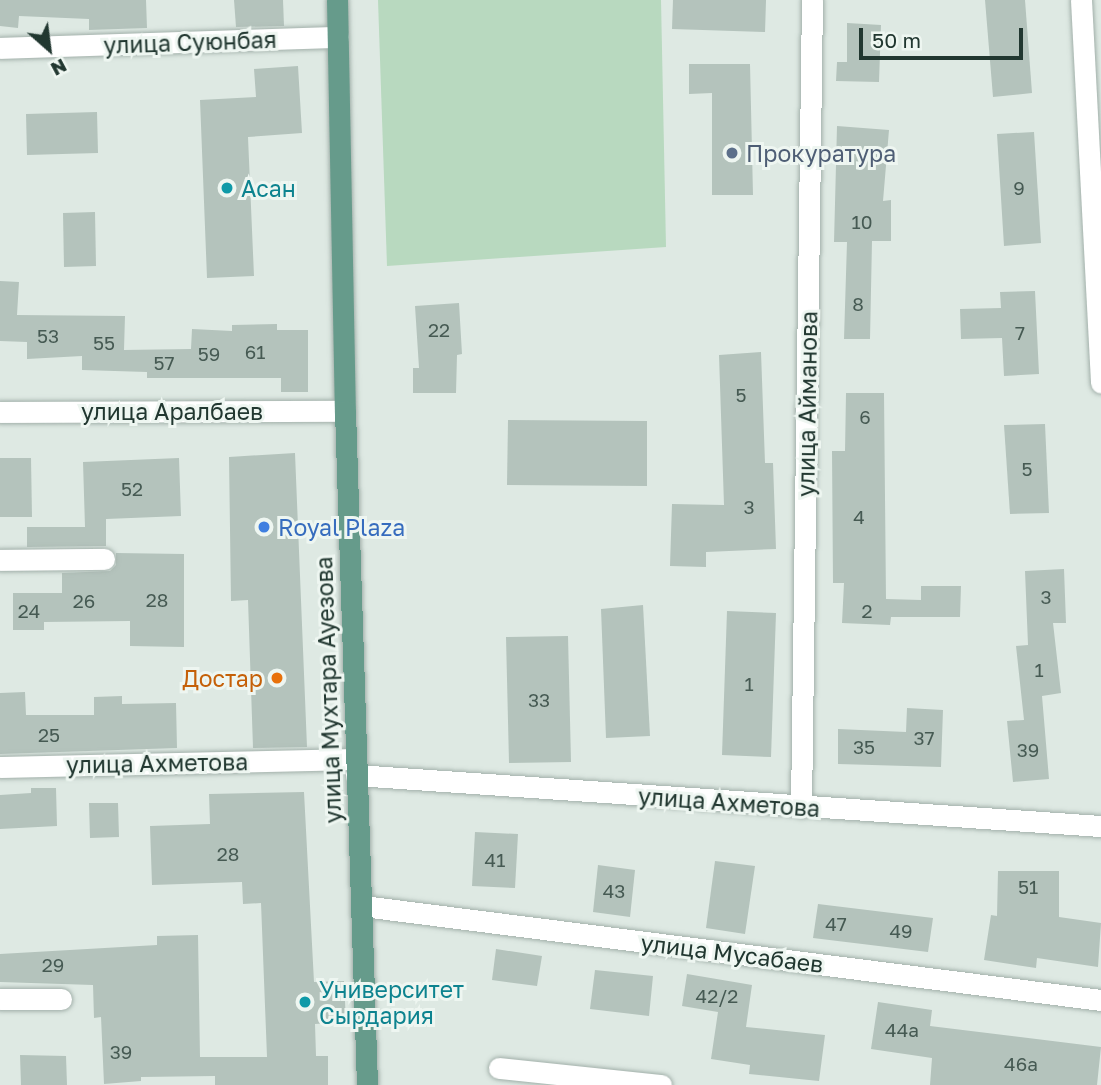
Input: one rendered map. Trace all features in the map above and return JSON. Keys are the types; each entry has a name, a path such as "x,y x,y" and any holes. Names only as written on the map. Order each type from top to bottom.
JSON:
{"main road":[{"name":"улица Мухтара Ауезова","path":"337,0 345,411 367,1085"}],"street":[{"name":"улица Айманова","path":"801,807 812,0"},
{"path":"1081,0 1101,382"},
{"name":"улица Суюнбая","path":"0,48 338,37"},
{"name":"улица Аралбаев","path":"0,412 345,411"},
{"path":"0,560 104,559"},
{"name":"улица Ахметова","path":"0,767 356,767 801,807 1101,826"},
{"name":"улица Мусабаев","path":"363,906 1101,1000"},
{"path":"0,999 61,999"},
{"path":"499,1069 662,1085"}],"green space":[{"path":"378,0 661,0 666,247 387,266"}],"building":[{"path":"0,0 146,0 147,28 89,30 89,19 19,16 18,28 0,26"},
{"path":"234,0 283,0 284,26 236,27"},
{"path":"673,0 766,0 765,32 672,29"},
{"path":"985,0 1025,0 1032,93 993,97"},
{"path":"847,23 881,25 879,82 836,81 837,62 847,62"},
{"path":"689,64 750,64 753,195 712,195 712,93 689,94"},
{"name":"Асан","path":"298,66 302,133 248,137 254,276 207,278 200,100 256,97 254,69"},
{"path":"97,112 98,153 27,155 26,114"},
{"path":"837,126 889,130 883,201 891,200 891,241 872,241 870,339 844,339 847,242 834,242"},
{"path":"1034,132 1041,243 1004,246 997,134"},
{"path":"95,212 96,266 64,267 63,213"},
{"path":"0,281 19,282 17,315 125,316 124,350 191,349 192,329 232,331 232,325 277,324 277,330 308,330 308,392 281,392 281,378 147,378 147,372 82,370 82,356 27,359 27,342 0,341"},
{"path":"1035,291 1039,374 1004,376 1002,338 961,339 960,309 1001,308 1000,292"},
{"path":"459,303 462,354 457,355 456,393 413,393 413,368 419,368 415,306"},
{"path":"761,352 765,463 773,463 776,549 706,552 706,567 670,566 672,504 724,505 719,355"},
{"path":"846,393 884,393 886,599 921,600 921,586 961,586 960,617 891,617 890,625 842,623 844,583 833,583 832,451 845,451"},
{"path":"508,420 647,421 647,486 507,485"},
{"path":"1045,424 1049,513 1010,514 1004,425"},
{"path":"295,453 307,747 253,748 248,600 231,601 229,457"},
{"path":"0,458 31,458 32,517 0,517"},
{"path":"179,458 181,516 106,519 106,546 27,547 27,527 85,527 83,462"},
{"path":"116,553 184,554 184,647 130,646 130,621 44,622 44,630 13,630 13,593 62,593 62,573 110,571 116,565"},
{"path":"1064,569 1066,623 1053,623 1061,693 1042,696 1049,779 1013,782 1007,721 1024,720 1016,646 1028,645 1025,571"},
{"path":"643,605 650,736 606,738 601,609"},
{"path":"727,611 776,613 771,757 722,755"},
{"path":"568,636 571,762 509,763 506,637"},
{"path":"25,692 26,715 94,715 94,697 122,696 122,704 176,703 177,748 0,754 0,693"},
{"path":"907,708 943,710 941,767 838,764 838,729 906,732"},
{"path":"31,788 56,788 57,826 0,829 0,795 31,793"},
{"path":"304,792 314,982 344,981 346,1022 315,1024 316,1056 328,1056 328,1085 215,1085 215,1076 141,1077 141,1081 104,1084 101,1017 94,1018 93,985 0,982 0,954 157,945 157,936 198,935 200,1057 267,1057 261,903 243,904 242,882 152,885 150,826 210,824 209,794"},
{"path":"89,803 118,803 119,837 90,838"},
{"path":"475,832 518,834 515,888 472,886"},
{"path":"715,861 755,866 745,934 706,928"},
{"path":"598,865 635,870 630,917 593,912"},
{"path":"998,871 1059,871 1059,917 1101,923 1098,967 1037,958 1036,968 984,960 991,915 997,916"},
{"path":"818,904 933,918 928,952 813,938"},
{"path":"496,949 542,956 537,986 492,980"},
{"path":"595,970 653,976 649,1016 590,1009"},
{"path":"687,974 752,985 746,1027 825,1035 819,1081 749,1074 750,1065 711,1059 718,1012 682,1006"},
{"path":"878,1002 932,1010 930,1026 1101,1047 1097,1085 930,1085 932,1058 871,1049"},
{"path":"20,1055 66,1056 67,1085 21,1085"}],"place":[{"name":"Прокуратура","path":"732,153"},
{"name":"Асан","path":"227,188"},
{"name":"Royal Plaza","path":"264,527"},
{"name":"Достар","path":"277,678"},
{"name":"Университет Сырдария","path":"305,1002"}]}
